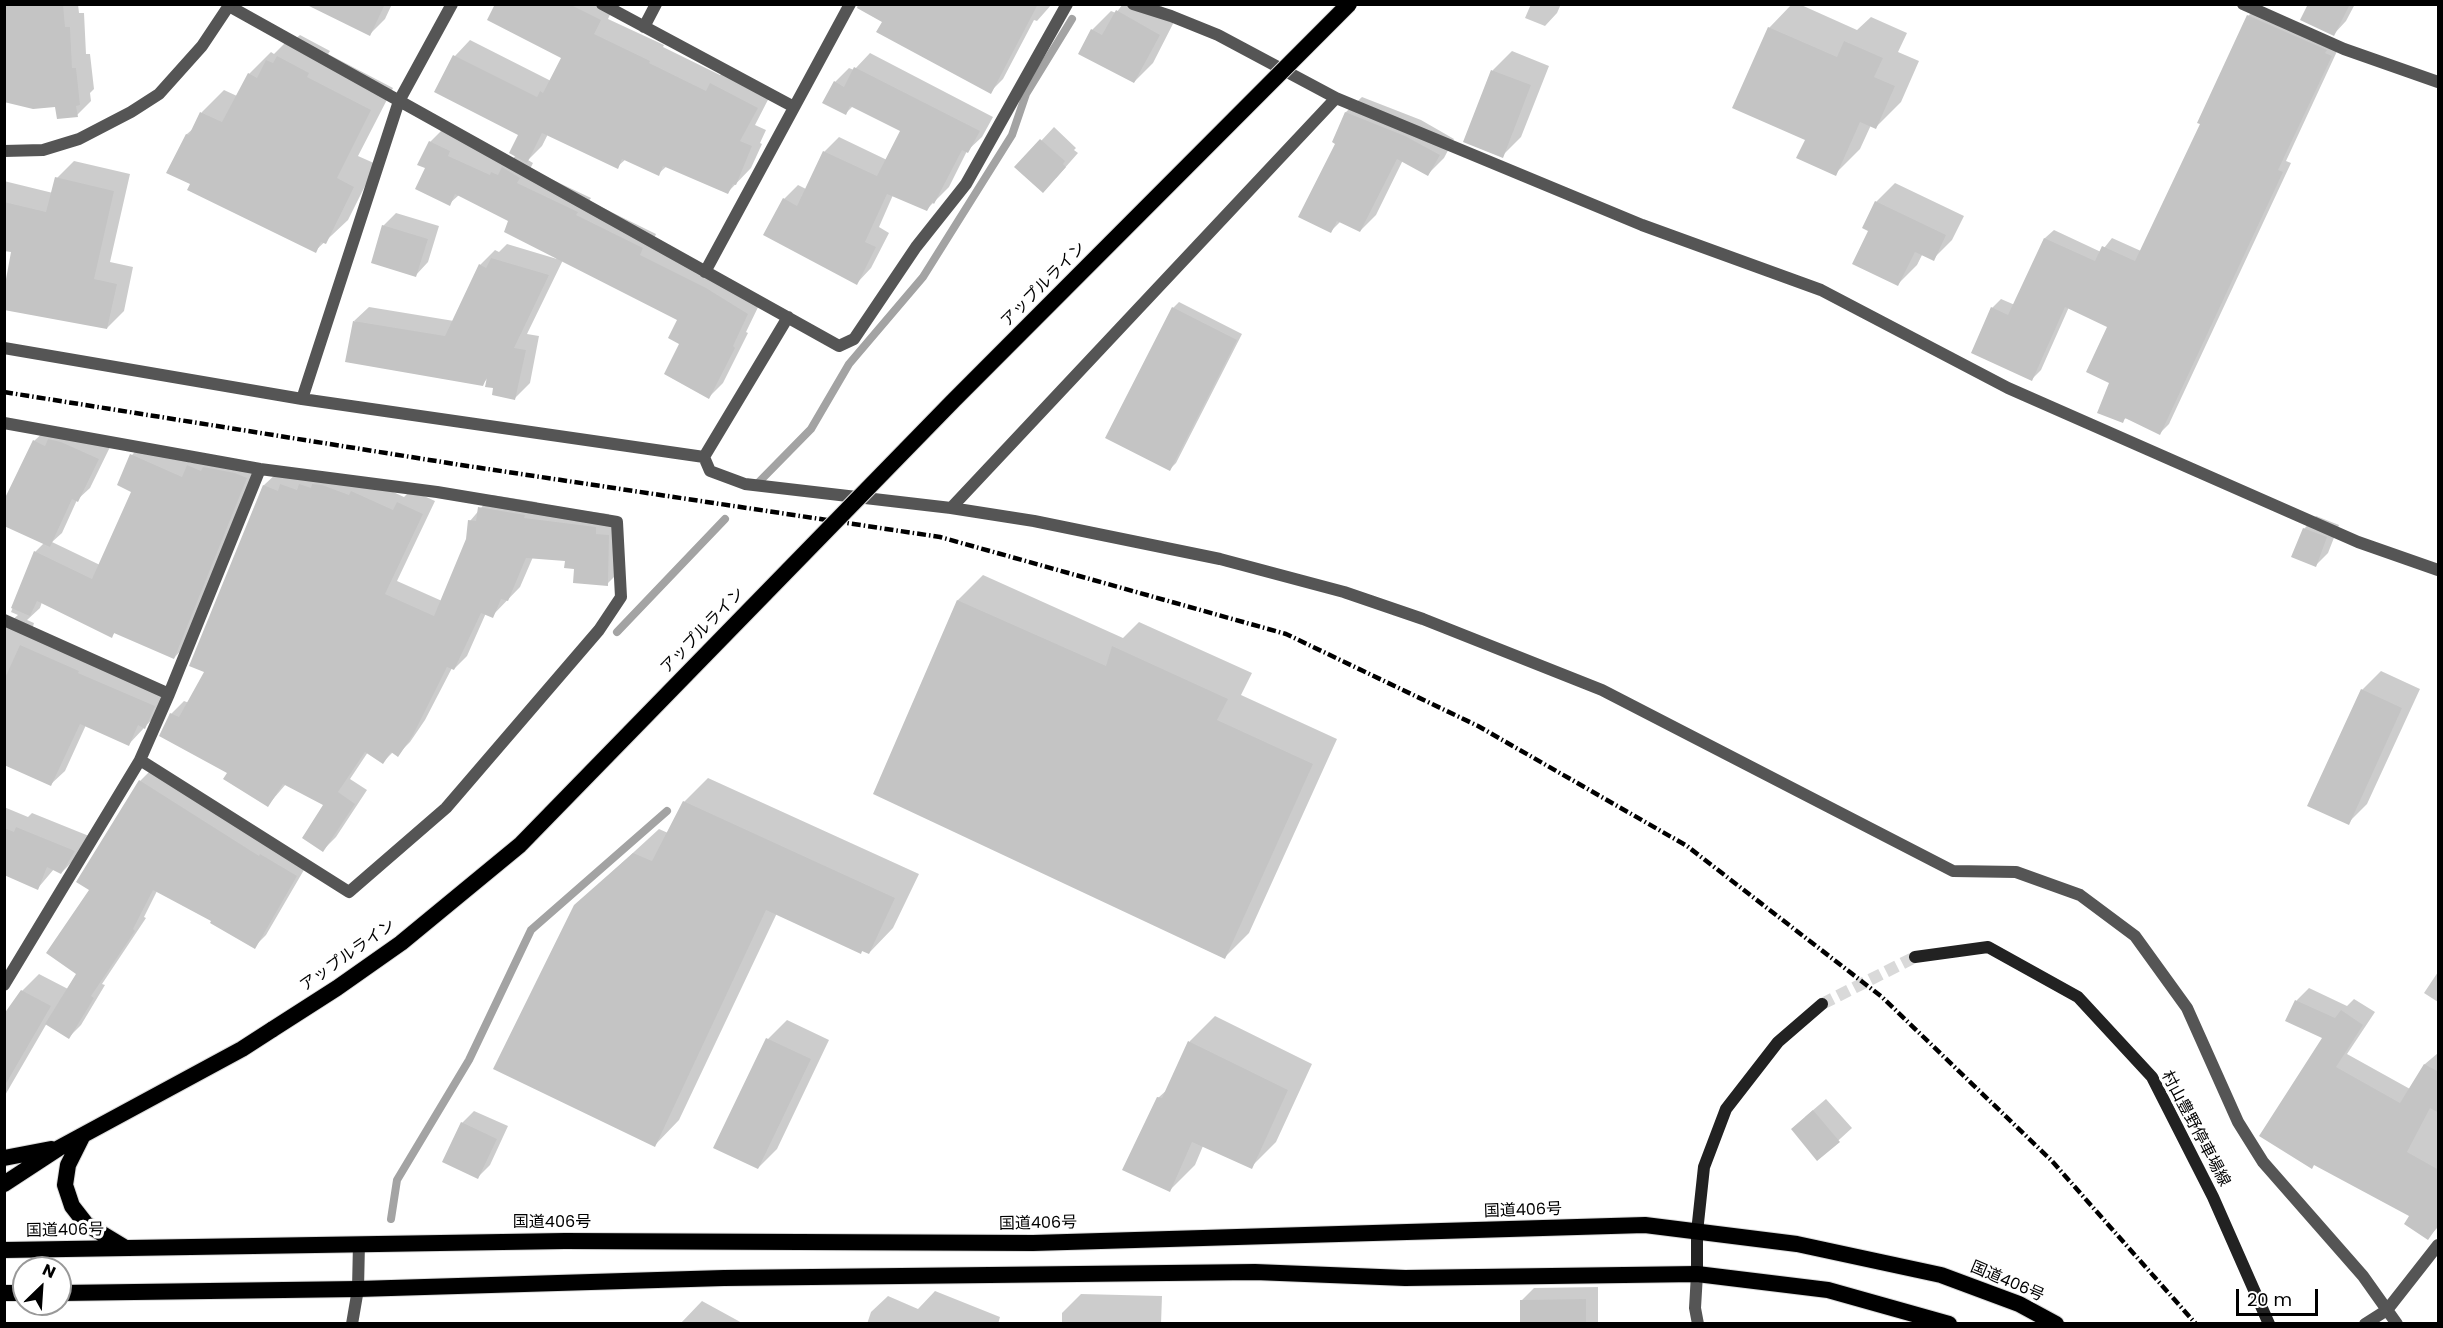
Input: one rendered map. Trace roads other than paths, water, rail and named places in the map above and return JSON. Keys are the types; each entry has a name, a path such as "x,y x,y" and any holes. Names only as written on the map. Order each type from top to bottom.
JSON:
{"highway":[{"name":"アップルライン","path":"4,1184 59,1148 232,1054 338,988 401,943 520,845 954,400 1349,4"},
{"path":"83,1135 68,1165 65,1185 72,1206 86,1224 125,1248"},
{"path":"4,1158 59,1148"},
{"name":"国道406号","path":"4,1250 565,1241 1034,1243 1645,1225 1797,1244 1941,1275 2019,1304 2056,1323"},
{"path":"72,1293 358,1289 795,1277 1255,1272 1405,1278 1697,1274 1828,1290 1949,1323"}],"main road":[{"name":"村山豊野停車場線","path":"1915,957 1988,947 2078,997 2152,1077 2212,1197 2269,1323"},
{"path":"1697,1274 1697,1232 1704,1167 1725,1109 1778,1041 1822,1004"}],"street":[{"path":"302,399 399,101 452,4"},
{"path":"602,4 795,107"},
{"path":"644,27 657,4"},
{"path":"705,272 850,4"},
{"path":"4,151 43,150 79,139 131,112 159,94 202,46 229,5 839,346 854,339 916,247 966,184 1067,4"},
{"path":"1133,4 1218,35 1336,98 1642,225 1821,290 2008,388 2358,542 2439,570"},
{"path":"2243,4 2344,49 2439,82"},
{"path":"951,508 1336,98"},
{"path":"704,457 788,317"},
{"path":"4,348 302,399 704,457"},
{"path":"4,423 260,469 437,492 616,522 621,597 599,630 446,808 349,892 140,760"},
{"path":"704,457 710,471 745,484 951,508 1034,521 1220,559 1344,592 1423,619 1602,690 1953,871 2016,872 2080,894 2135,936 2187,1008 2238,1122 2263,1162 2363,1276 2397,1323"},
{"path":"4,985 140,760 260,469"},
{"path":"4,620 169,694"},
{"path":"352,1323 358,1289 359,1244"},
{"path":"2365,1323 2387,1310 2439,1245"},
{"path":"1697,1274 1695,1308 1698,1323"}],"waterway":[{"path":"756,485 811,429 849,364 923,277 1012,135 1026,94 1072,19"},
{"path":"617,632 725,519"},
{"path":"391,1219 397,1180 469,1060 531,930 667,811"}],"tunnel":[{"path":"1822,1004 1915,957"}],"railway":[{"path":"4,392 461,465 940,537 1286,634 1478,726 1687,846 1882,997 2051,1160 2196,1324"}]}
